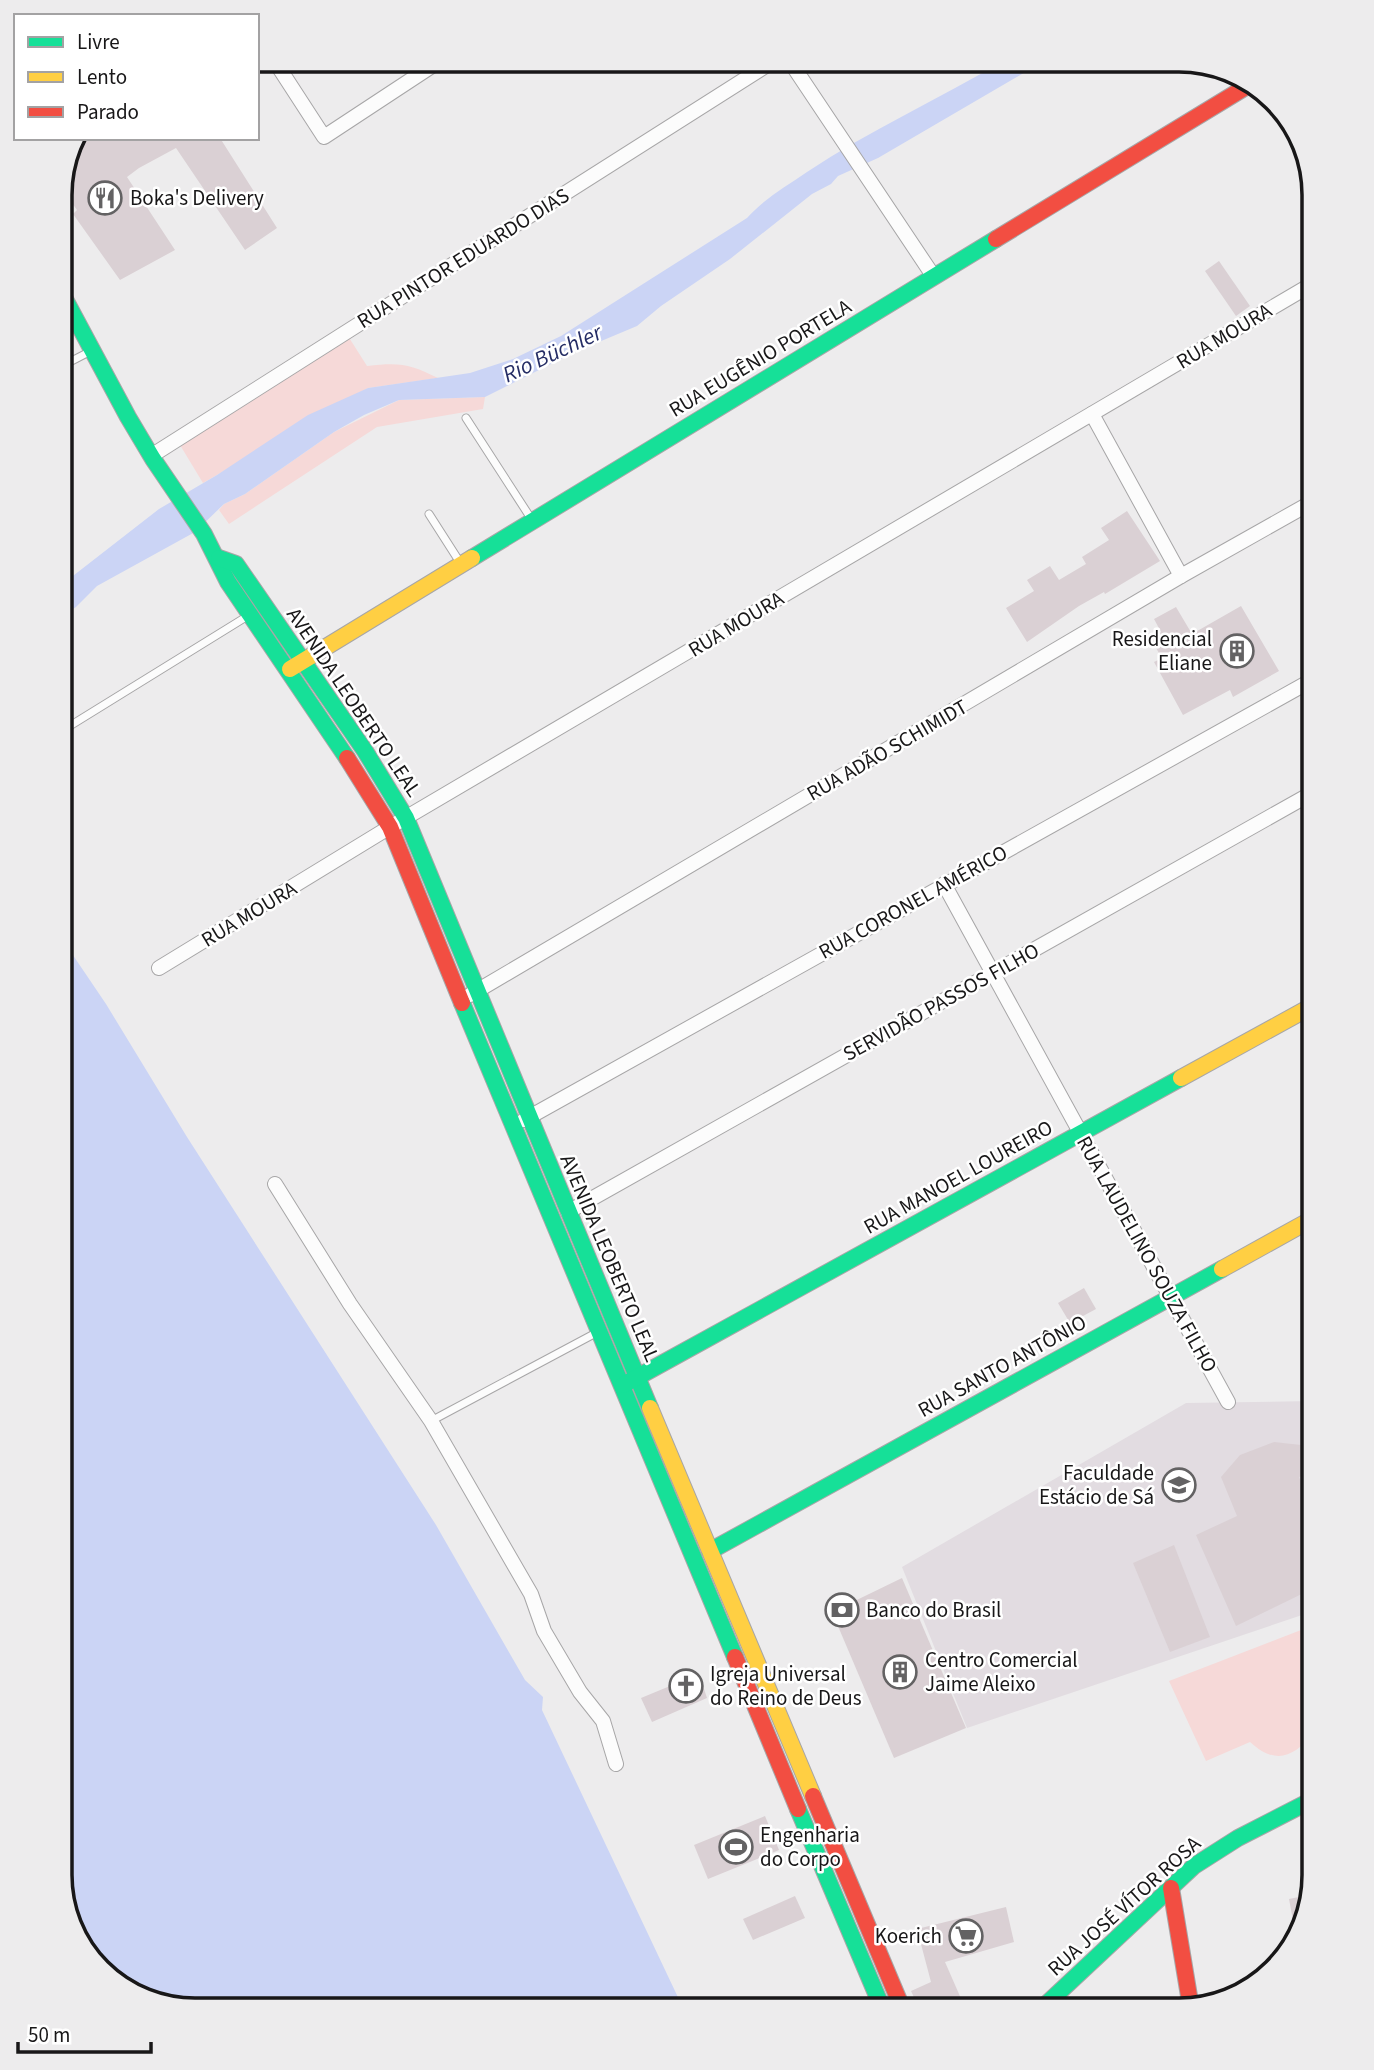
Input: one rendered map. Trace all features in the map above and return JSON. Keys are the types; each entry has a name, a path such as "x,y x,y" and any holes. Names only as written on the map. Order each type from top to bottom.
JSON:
{"main road":[{"name":"RUA EUGÊNIO PORTELA","path":"288,671 1243,89"},
{"name":"AVENIDA LEOBERTO LEAL","path":"72,314 151,456 219,558 228,582 351,763 390,827 512,1126 878,1998"},
{"name":"AVENIDA LEOBERTO LEAL","path":"219,558 236,564 379,772 406,818 528,1117 898,1998"},
{"name":"RUA MANOEL LOUREIRO","path":"621,1386 1302,1012"},
{"name":"RUA SANTO ANTÔNIO","path":"710,1551 1302,1225"},
{"name":"RUA JOSÉ VÍTOR ROSA","path":"1053,1998 1194,1866 1215,1851 1302,1805"},
{"path":"1171,1888 1189,1997"}],"street":[{"path":"282,72 324,137 423,72"},
{"name":"RUA PINTOR EDUARDO DIAS","path":"151,456 756,72"},
{"path":"797,72 934,277"},
{"name":"RUA MOURA","path":"159,968 390,827 1302,290"},
{"path":"1092,414 1181,576"},
{"name":"RUA ADÃO SCHIMIDT","path":"460,1000 1181,576 1302,508"},
{"name":"RUA CORONEL AMÉRICO","path":"512,1126 1302,686"},
{"name":"SERVIDÃO PASSOS FILHO","path":"568,1212 1302,799"},
{"name":"RUA LAUDELINO SOUZA FILHO","path":"944,884 1228,1402"},
{"path":"275,1184 350,1304 431,1421 531,1594 544,1630 580,1692 603,1721 615,1764"}],"lane":[{"path":"72,361 91,351"},
{"path":"466,418 533,521"},
{"path":"429,514 461,565"},
{"path":"72,725 250,615"},
{"path":"431,1421 598,1332"}],"shaded area":[{"path":"348,336 367,366 404,365 438,378 368,388 203,483 180,445"},
{"path":"485,397 483,409 377,427 229,524 219,510 224,504 245,494 334,432 399,400"},
{"name":"Faculdade Estácio de Sá","path":"1302,1401 1302,1615 967,1728 902,1567 1186,1403"},
{"path":"1302,1630 1302,1745 1292,1753 1276,1756 1250,1742 1206,1761 1169,1681"}],"water":[{"name":"Rio Büchler","path":"984,72 1025,72 878,158 838,176 831,184 812,194 730,259 661,306 637,326 575,352 485,397 399,400 364,415 334,432 245,494 224,504 195,532 97,586 72,610 72,577 159,509 217,475 308,415 368,388 470,373 513,359 561,336 747,218 775,194 831,157"},
{"path":"72,954 436,1525 525,1680 543,1697 542,1710 678,1998 187,1998 155,1992 133,1982 108,1962 88,1937 76,1907 72,1875"}],"building":[{"path":"85,140 221,140 277,228 245,250 176,148 127,177 175,250 120,280 73,214 77,210 72,203 72,187 78,155"},
{"path":"1219,261 1250,306 1236,316 1205,271"},
{"path":"1127,511 1160,561 1105,594 1104,592 1079,606 1027,642 1006,608 1034,591 1027,580 1050,566 1059,580 1086,564 1082,557 1109,540 1101,528"},
{"path":"1241,606 1279,671 1233,697 1230,690 1183,715 1154,662 1162,658 1150,638 1161,632 1154,619 1176,607 1192,634"},
{"path":"1084,1288 1096,1309 1070,1323 1058,1303"},
{"path":"1274,1442 1301,1445 1302,1476 1299,1477 1302,1484 1302,1594 1236,1626 1196,1535 1237,1516 1221,1477 1240,1455"},
{"path":"1174,1545 1210,1637 1170,1652 1133,1563"},
{"name":"Centro Comercial Jaime Aleixo","path":"902,1578 966,1728 894,1758 832,1612"},
{"name":"Igreja Universal do Reino de Deus","path":"699,1674 707,1698 652,1722 641,1698"},
{"name":"Engenharia do Corpo","path":"765,1816 779,1850 708,1879 694,1845"},
{"path":"795,1896 805,1918 753,1940 743,1919"},
{"path":"1300,1897 1293,1921 1289,1899"},
{"name":"Koerich","path":"1006,1907 1014,1942 945,1962 961,1998 914,1998 911,1991 931,1982 917,1929"}],"traffic: fast":[{"path":"472,558 996,239"},
{"path":"72,312 128,417 204,534 228,582 347,758"},
{"path":"219,558 236,564 365,751 406,818 650,1408"},
{"path":"462,1003 735,1657"},
{"path":"623,1385 1181,1078"},
{"path":"710,1551 1222,1269"},
{"path":"1053,1998 1194,1866 1238,1838 1302,1805"},
{"path":"798,1809 878,1998"}],"traffic: slow":[{"path":"290,669 472,558"},
{"path":"1181,1078 1302,1012"},
{"path":"1222,1269 1302,1225"},
{"path":"650,1408 813,1796"}],"traffic: jam":[{"path":"996,239 1243,89"},
{"path":"347,758 390,827 462,1003"},
{"path":"735,1657 798,1809"},
{"path":"813,1796 898,1998"},
{"path":"1171,1888 1189,1997"}],"place":[{"name":"Boka's Delivery","path":"105,198"},
{"name":"Residencial Eliane","path":"1237,651"},
{"name":"Faculdade Estácio de Sá","path":"1179,1485"},
{"name":"Banco do Brasil","path":"842,1610"},
{"name":"Centro Comercial Jaime Aleixo","path":"900,1672"},
{"name":"Igreja Universal do Reino de Deus","path":"686,1686"},
{"name":"Engenharia do Corpo","path":"736,1847"},
{"name":"Koerich","path":"966,1936"}]}
